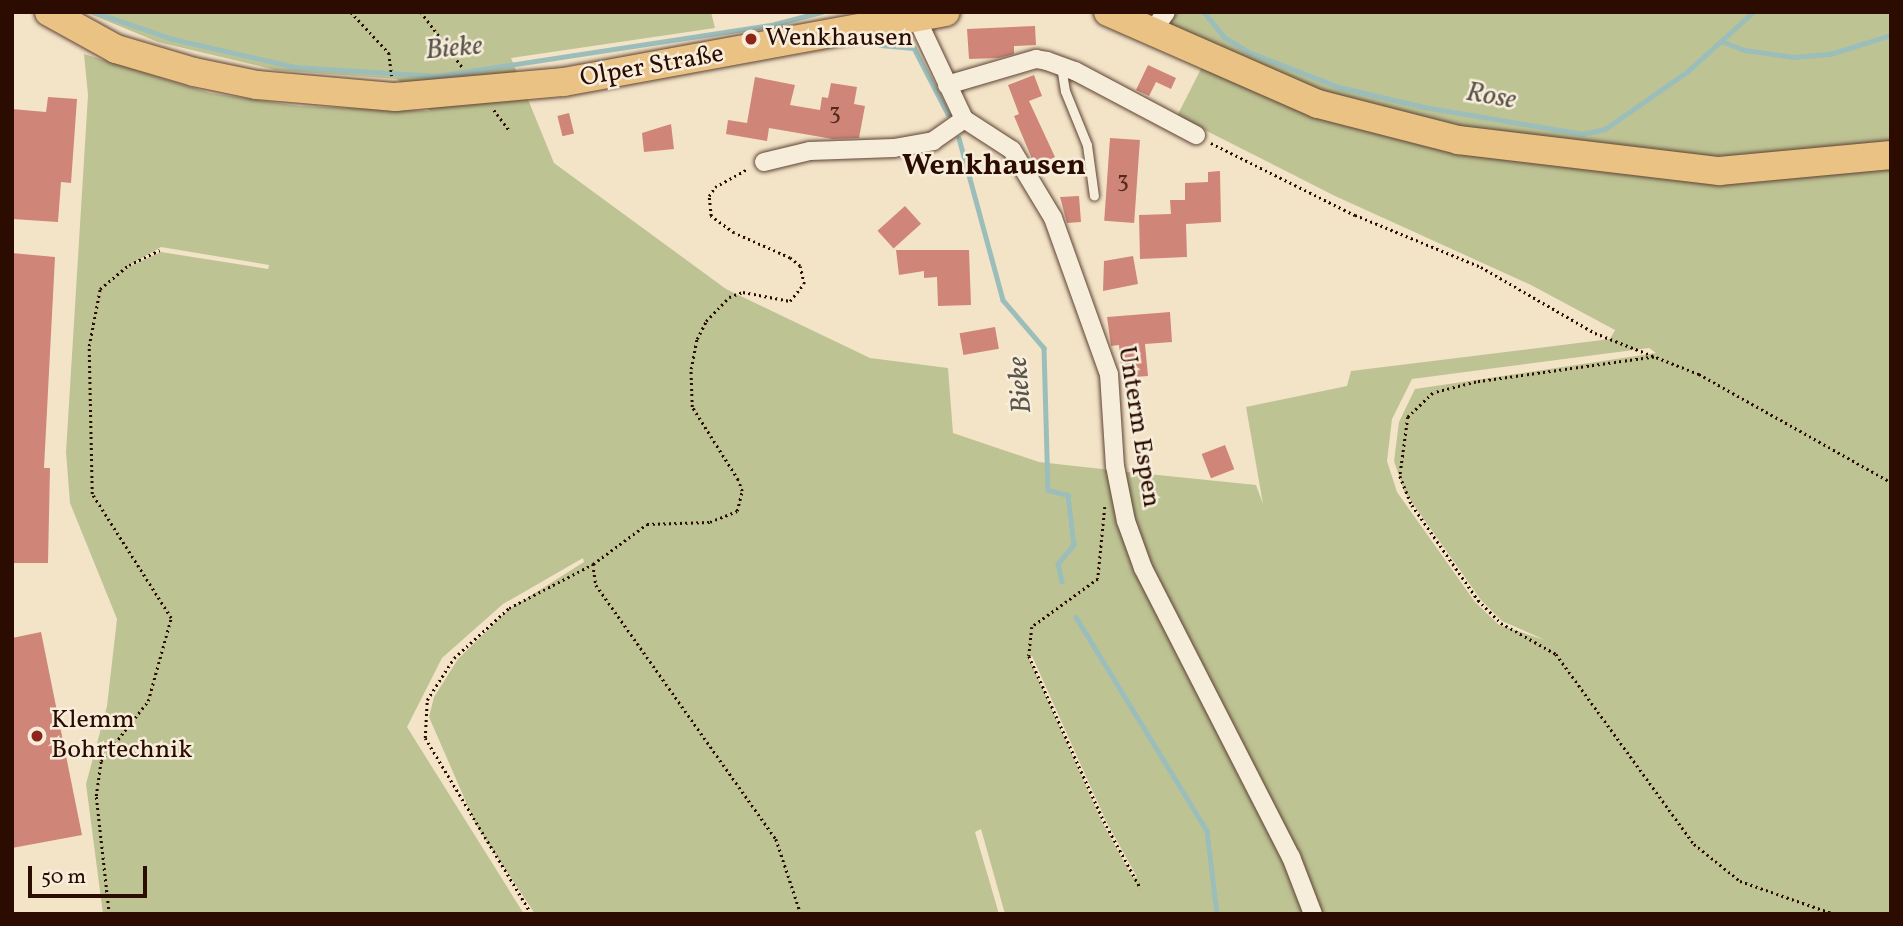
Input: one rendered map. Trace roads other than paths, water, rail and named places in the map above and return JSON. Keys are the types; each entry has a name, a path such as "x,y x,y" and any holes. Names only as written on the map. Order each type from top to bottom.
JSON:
{"main road":[{"name":"Olper Straße","path":"50,12 116,49 257,85 419,97 564,82 946,12"},
{"path":"1108,12 1159,21 1318,104 1458,140 1720,171 1891,155"}],"street":[{"path":"764,162 810,151 922,144 946,134 964,119 947,85 903,19"},
{"path":"947,85 1036,59 1061,65 1196,135"},
{"name":"Unterm Espen","path":"964,119 1012,150 1053,218 1109,374 1115,466 1126,521 1143,568 1291,857 1313,914"}],"lane":[{"path":"1061,65 1065,91 1087,145 1094,196"}],"waterway":[{"name":"Bieke","path":"94,12 173,39 295,67 437,76 775,24 821,12"},
{"name":"Rose","path":"1204,12 1224,37 1249,52 1339,87 1424,107 1583,134 1605,129 1688,71 1753,12"},
{"name":"Bieke","path":"877,33 880,45 914,48 948,114"},
{"path":"1721,41 1745,50 1794,57 1830,54 1891,35"},
{"name":"Bieke","path":"959,138 1003,300 1044,348 1048,490 1068,495 1074,545 1058,564 1062,582"},
{"name":"Bieke","path":"1076,617 1207,831 1217,914"}],"place":[{"name":"Wenkhausen","path":"751,39"},
{"name":"Klemm Bohrtechnik","path":"37,736"}],"district":[{"name":"Wenkhausen","path":"994,166"}]}
